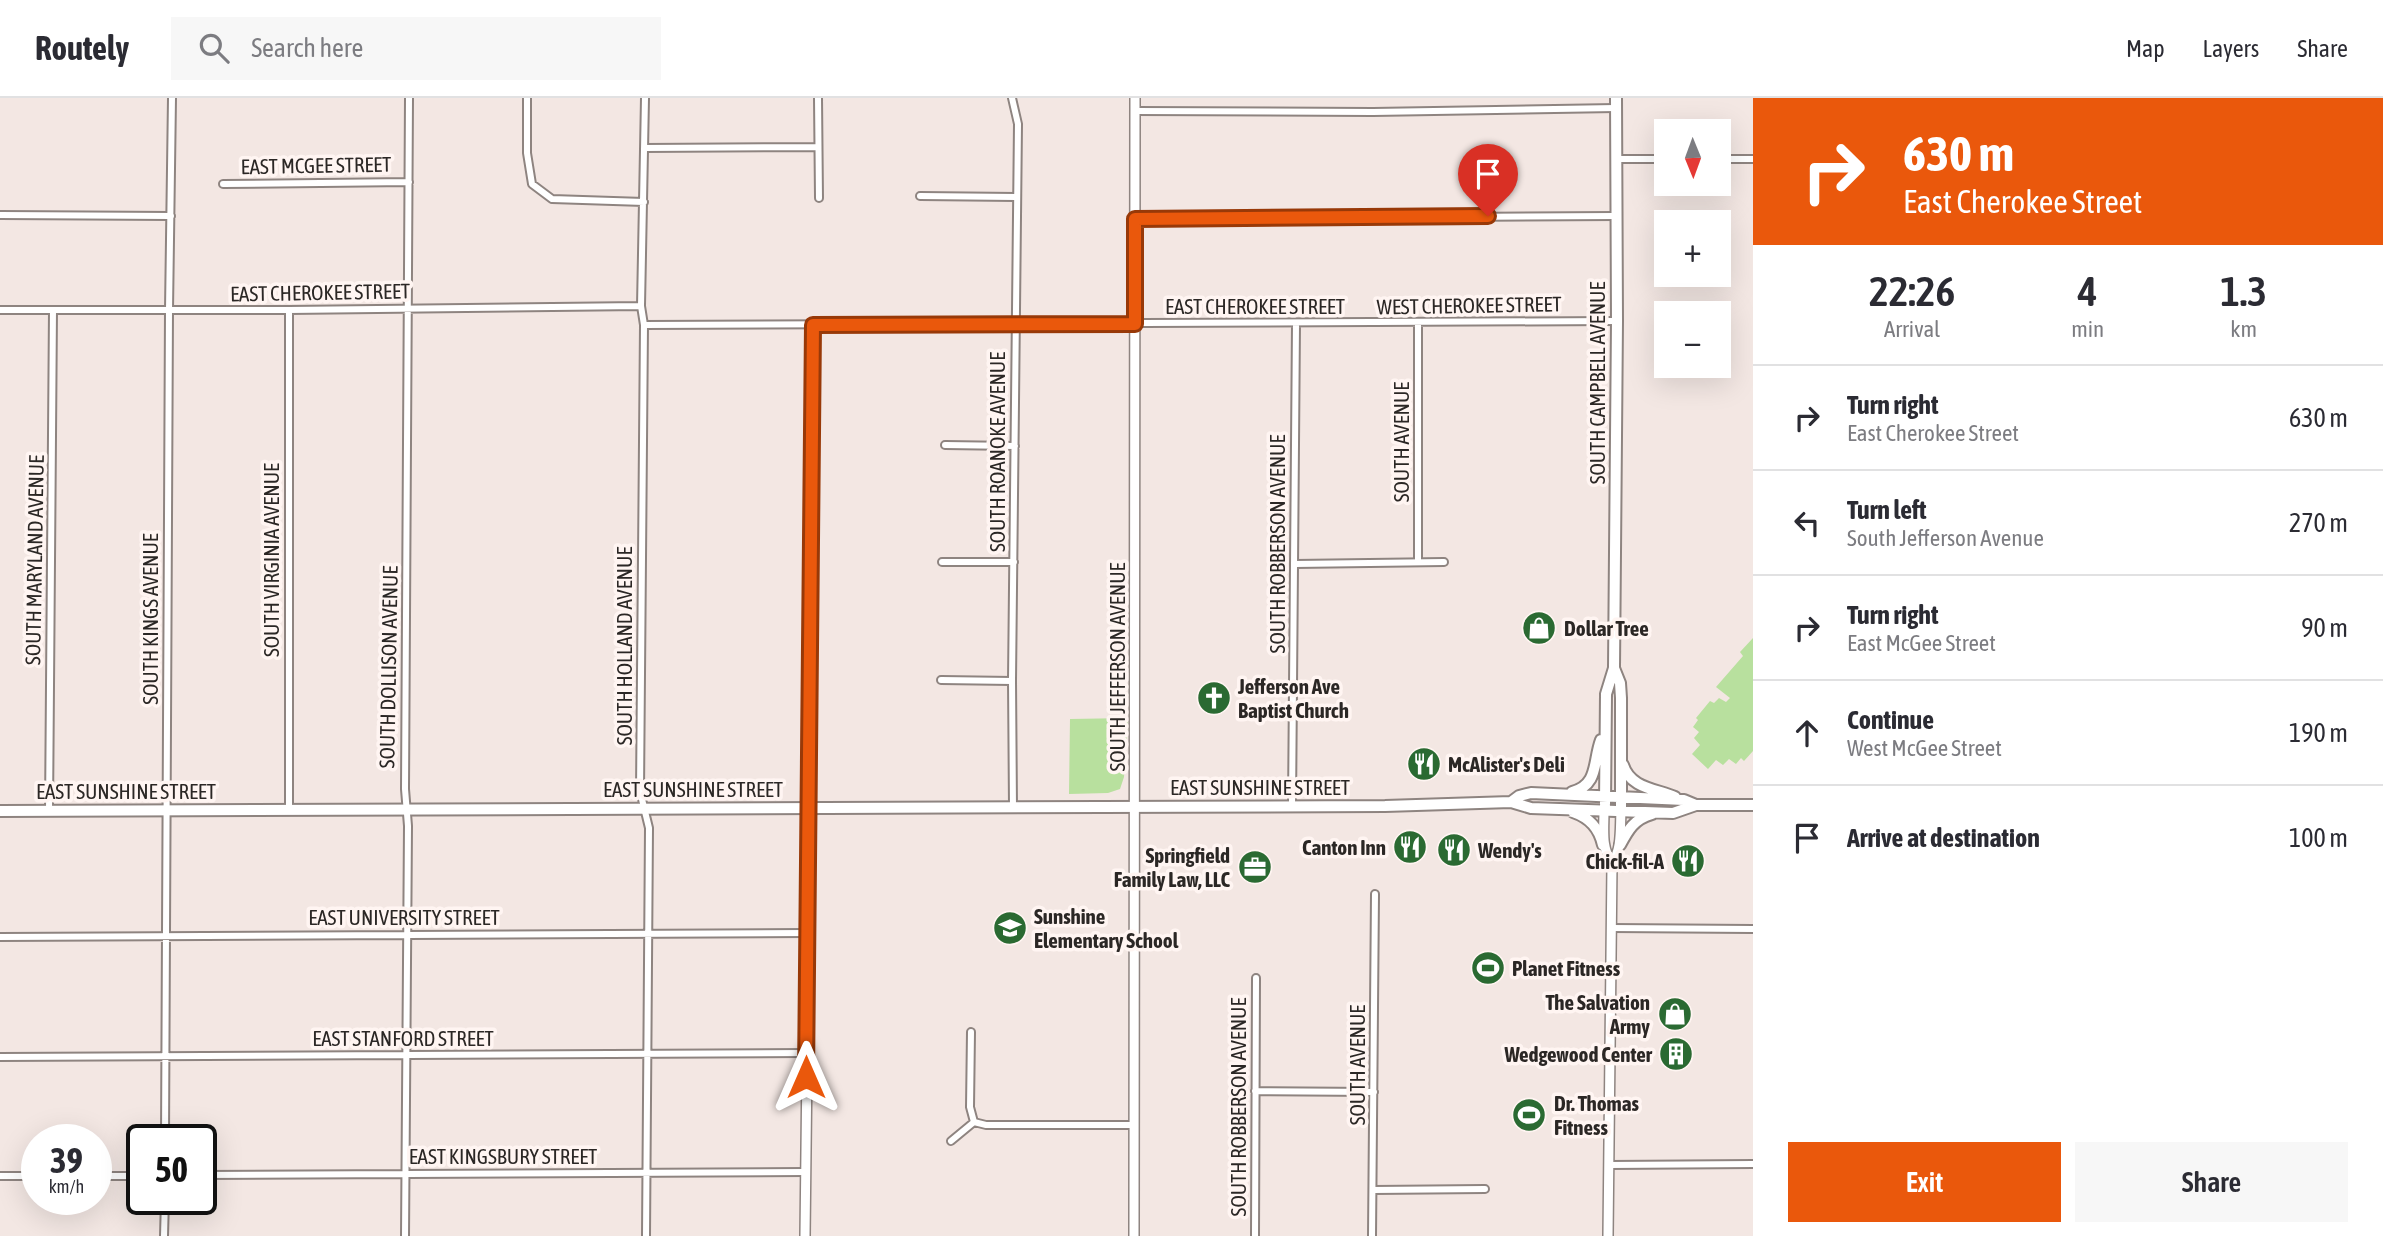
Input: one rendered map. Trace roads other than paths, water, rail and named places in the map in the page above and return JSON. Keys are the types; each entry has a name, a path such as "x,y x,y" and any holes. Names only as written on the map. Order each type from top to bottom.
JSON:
{"main road":[{"name":"SOUTH JEFFERSON AVENUE","path":"1134,1236 1135,98"},
{"name":"SOUTH CAMPBELL AVENUE","path":"1612,864 1603,845 1606,695 1614,668 1616,103"},
{"name":"SOUTH CAMPBELL AVENUE","path":"1608,1236 1612,864 1620,845 1621,811 1621,690 1614,668"},
{"path":"1564,794 1579,790 1590,781 1604,731"},
{"path":"1621,755 1625,771 1634,782 1696,805 1753,806"},
{"path":"1511,802 1518,796 1531,793 1684,800"},
{"name":"EAST SUNSHINE STREET","path":"0,811 1385,806 1511,802"},
{"path":"1511,802 1531,808 1659,813 1682,811 1696,805"},
{"path":"805,1236 810,808"},
{"path":"1564,809 1593,823 1603,845"},
{"path":"1620,845 1633,824 1641,818 1659,813"}],"street":[{"name":"SOUTH KINGS AVENUE","path":"165,1124 172,98"},
{"name":"SOUTH DOLLISON AVENUE","path":"405,1236 409,98"},
{"path":"527,98 527,153 532,184 552,199 644,202"},
{"name":"SOUTH HOLLAND AVENUE","path":"645,98 641,306 644,325 640,792 649,828 646,1236"},
{"path":"818,98 818,198"},
{"name":"SOUTH ROANOKE AVENUE","path":"1012,98 1018,124 1013,807"},
{"path":"1135,111 1373,112 1616,103"},
{"path":"644,148 818,147"},
{"path":"1616,159 1654,159"},
{"path":"1731,159 1753,159"},
{"name":"EAST MCGEE STREET","path":"223,184 409,182"},
{"path":"920,196 1016,198"},
{"path":"0,215 171,216"},
{"path":"1135,219 1616,216"},
{"name":"EAST CHEROKEE STREET","path":"0,310 641,306"},
{"name":"SOUTH MARYLAND AVENUE","path":"49,810 53,310"},
{"name":"SOUTH VIRGINIA AVENUE","path":"289,310 289,809"},
{"name":"WEST CHEROKEE STREET","path":"1362,323 1617,321"},
{"name":"EAST CHEROKEE STREET","path":"644,325 1362,323"},
{"name":"SOUTH AVENUE","path":"1418,323 1418,562"},
{"name":"SOUTH ROBBERSON AVENUE","path":"1292,806 1296,324"},
{"path":"810,808 813,325"},
{"path":"945,445 1015,446"},
{"path":"942,562 1014,562"},
{"path":"1294,564 1444,562"},
{"path":"942,680 1012,681"},
{"name":"SOUTH AVENUE","path":"1372,1236 1375,894"},
{"path":"1611,928 1753,929"},
{"name":"EAST UNIVERSITY STREET","path":"0,937 807,933"},
{"name":"SOUTH ROBBERSON AVENUE","path":"1255,1236 1256,978"},
{"path":"971,1032 970,1107 974,1122"},
{"name":"EAST STANFORD STREET","path":"0,1057 807,1053"},
{"path":"1255,1091 1374,1092"},
{"path":"974,1122 986,1125 1135,1125"},
{"path":"951,1141 974,1122"},
{"path":"1609,1165 1753,1164"},
{"name":"EAST KINGSBURY STREET","path":"217,1175 806,1172"},
{"path":"0,1176 21,1176"},
{"path":"1373,1190 1485,1189"},
{"path":"164,1215 164,1236"}],"place":[{"name":"Dollar Tree","path":"1539,628"},
{"name":"Jefferson Ave Baptist Church","path":"1214,698"},
{"name":"McAlister's Deli","path":"1424,764"},
{"name":"Canton Inn","path":"1410,847"},
{"name":"Wendy's","path":"1454,850"},
{"name":"Chick-fil-A","path":"1688,861"},
{"name":"Springfield Family Law, LLC","path":"1255,867"},
{"name":"Sunshine Elementary School","path":"1010,928"},
{"name":"Planet Fitness","path":"1488,968"},
{"name":"The Salvation Army","path":"1675,1014"},
{"name":"Wedgewood Center","path":"1676,1054"},
{"name":"Dr. Thomas Fitness","path":"1529,1115"}]}
